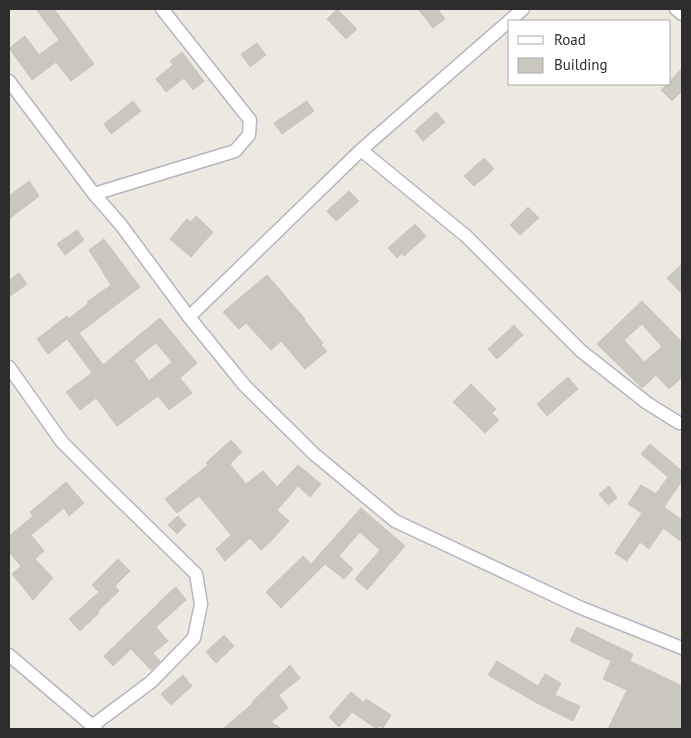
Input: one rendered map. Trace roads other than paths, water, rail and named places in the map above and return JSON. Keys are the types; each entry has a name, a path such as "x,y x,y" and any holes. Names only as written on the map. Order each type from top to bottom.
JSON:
{"street":[{"path":"94,194 235,151 249,135 250,120 162,9"},
{"path":"510,20 523,9"},
{"path":"676,9 682,14"},
{"path":"189,317 361,150 508,22"},
{"path":"9,81 94,194 121,225 189,317 245,386 314,454 395,521 579,607 682,648"},
{"path":"361,150 466,236 581,351 648,403 679,423 682,423"},
{"path":"9,367 62,442 196,574 201,604 194,638 150,682 94,728 9,655"}]}
